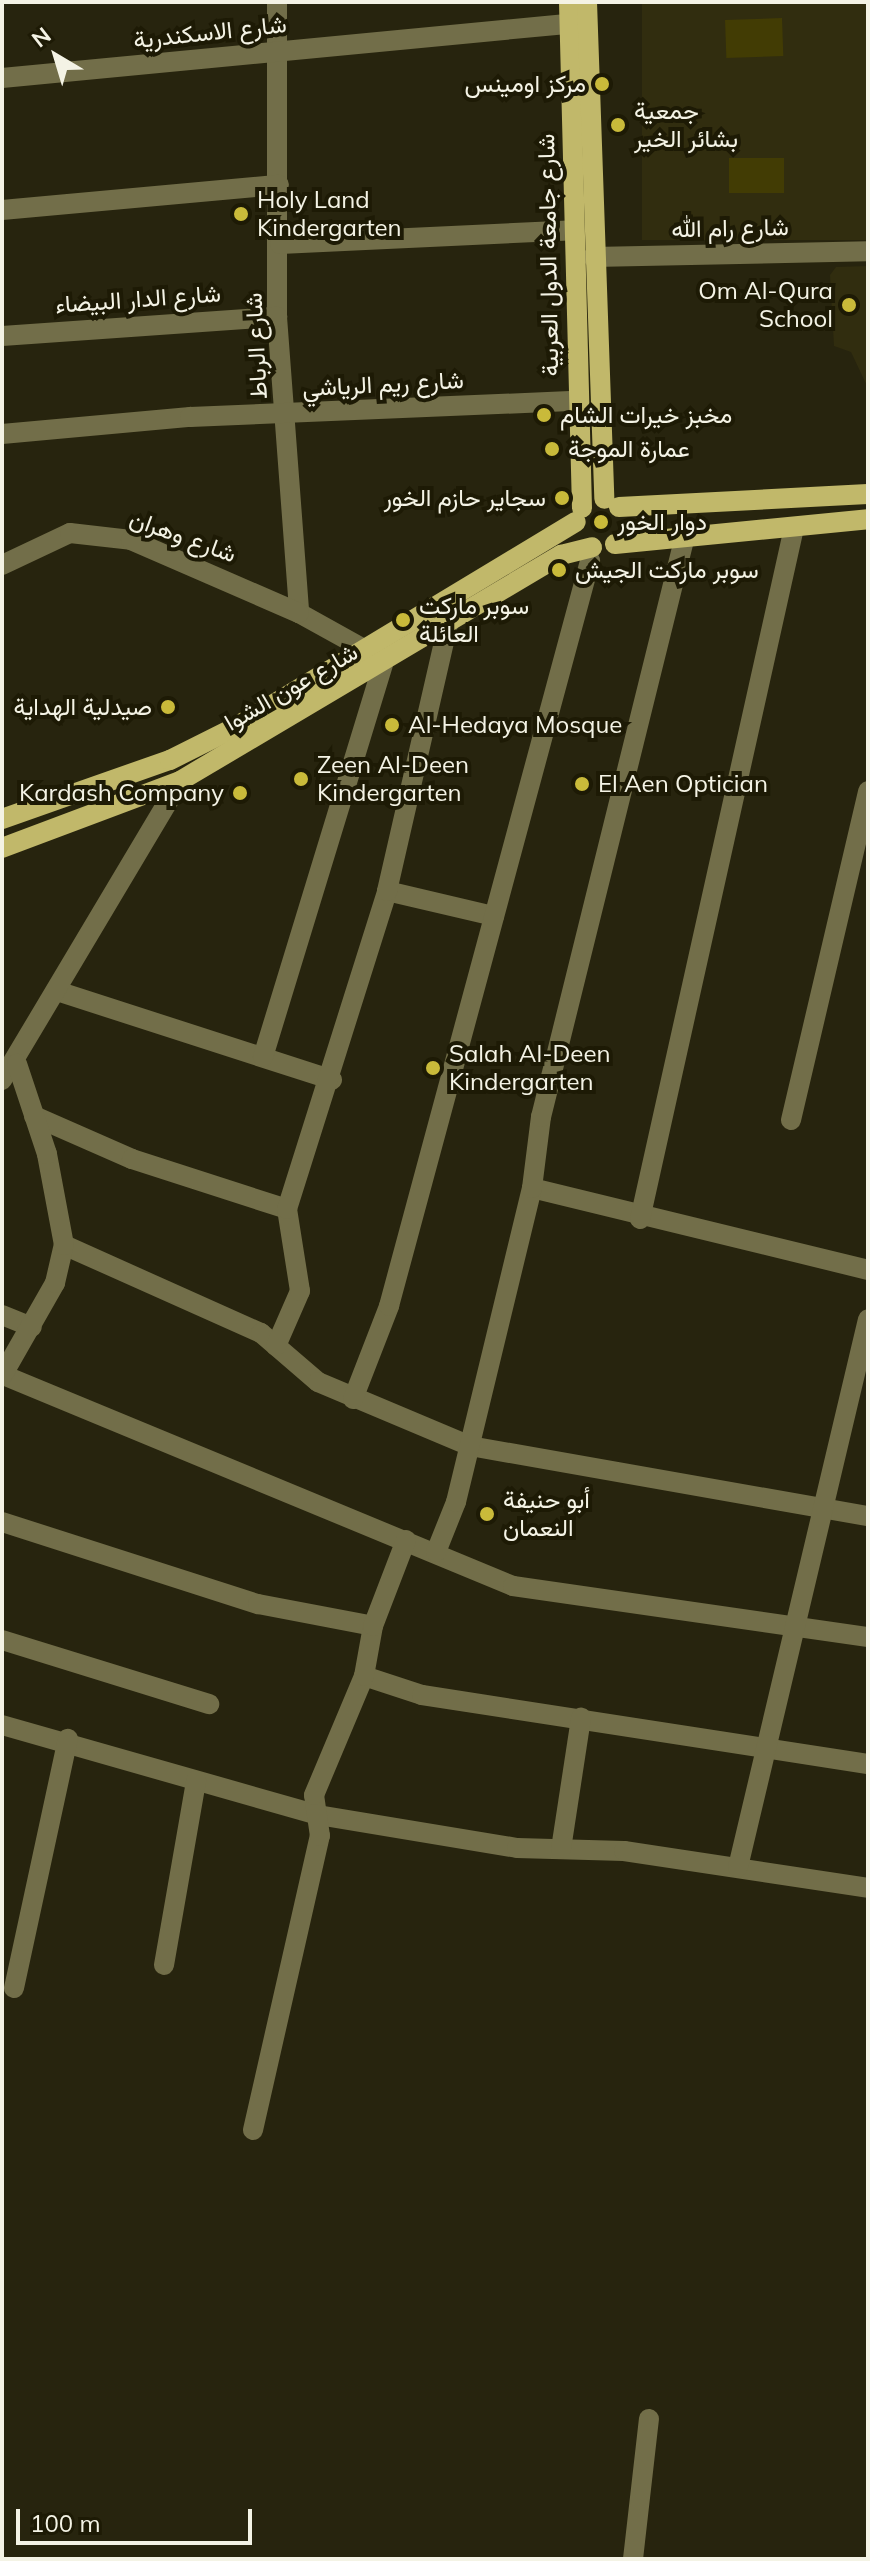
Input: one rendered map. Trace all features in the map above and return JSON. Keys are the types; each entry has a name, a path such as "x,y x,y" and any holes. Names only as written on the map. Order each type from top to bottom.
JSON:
{"main road":[{"name":"شارع جامعة الدول العربية","path":"569,2 579,515"},
{"name":"شارع جامعة الدول العربية","path":"587,2 593,257 612,503 625,530 615,544"},
{"path":"612,503 868,494"},
{"name":"شارع عون الشوا","path":"2,819 170,760 364,649 579,515 612,503"},
{"path":"579,515 591,554"},
{"path":"615,544 684,540 868,519"},
{"name":"شارع عون الشوا","path":"2,848 180,781 383,665 561,555 591,554 615,544"}],"street":[{"name":"شارع الرباط","path":"277,2 280,244 277,317 299,613"},
{"name":"شارع الاسكندرية","path":"2,78 566,24"},
{"path":"2,210 279,185"},
{"path":"280,244 574,230"},
{"name":"شارع رام الله","path":"593,257 868,251"},
{"name":"شارع الدار البيضاء","path":"2,336 277,317"},
{"name":"شارع ريم الرياشي","path":"2,434 285,415 576,401"},
{"path":"640,1219 794,528"},
{"name":"شارع وهران","path":"2,565 70,533 131,540 299,613"},
{"path":"436,1552 470,1446 532,1188 541,1117 684,540"},
{"path":"353,1399 389,1306 591,554"},
{"path":"299,613 364,649"},
{"path":"276,1346 300,1291 287,1209 332,1080 387,891 448,625"},
{"path":"263,1057 383,665"},
{"path":"2,1080 17,1064 180,781"},
{"path":"791,1120 868,791"},
{"path":"387,891 494,916"},
{"path":"57,991 332,1080"},
{"path":"17,1064 34,1116 64,1245 55,1283 2,1376 513,1586 868,1637"},
{"path":"34,1116 132,1159 287,1209"},
{"path":"532,1188 640,1219 868,1270"},
{"path":"64,1245 276,1346 318,1382 470,1446 868,1516"},
{"path":"2,1315 32,1327"},
{"path":"738,1867 769,1750 821,1507 868,1319"},
{"path":"2,1522 258,1604 373,1626"},
{"path":"253,2130 320,1836 314,1795 364,1676 373,1626 406,1540"},
{"path":"2,1640 209,1704"},
{"path":"364,1676 422,1695 868,1764"},
{"path":"561,1849 581,1718"},
{"path":"2,1725 68,1739 196,1781 318,1815 561,1849 738,1867 868,1888"},
{"path":"14,1988 68,1739"},
{"path":"164,1965 196,1781"},
{"path":"633,2559 649,2419"}],"shaded area":[{"path":"642,2 868,2 868,240 642,240"},
{"path":"782,18 783,56 726,58 725,20"},
{"path":"729,158 784,158 784,193 729,193"},
{"name":"Om Al-Qura School","path":"868,266 868,388 851,352 834,346 830,275 836,267"}],"place":[{"name":"مركز اومينس","path":"602,84"},
{"name":"جمعية بشائر الخير","path":"618,125"},
{"name":"Holy Land Kindergarten","path":"241,214"},
{"name":"Om Al-Qura School","path":"849,305"},
{"name":"مخبز خيرات الشام","path":"544,415"},
{"name":"عمارة الموجة","path":"552,449"},
{"name":"سجاير حازم الخور","path":"562,498"},
{"name":"دوار الخور","path":"601,522"},
{"name":"سوبر ماركت الجيش","path":"559,570"},
{"name":"سوبر ماركت العائلة","path":"403,620"},
{"name":"صيدلية الهداية","path":"168,707"},
{"name":"Al-Hedaya Mosque","path":"392,725"},
{"name":"Zeen Al-Deen Kindergarten","path":"301,779"},
{"name":"El Aen Optician","path":"582,784"},
{"name":"Kardash Company","path":"240,793"},
{"name":"Salah Al-Deen Kindergarten","path":"433,1068"},
{"name":"أبو حنيفة النعمان","path":"487,1514"}]}
